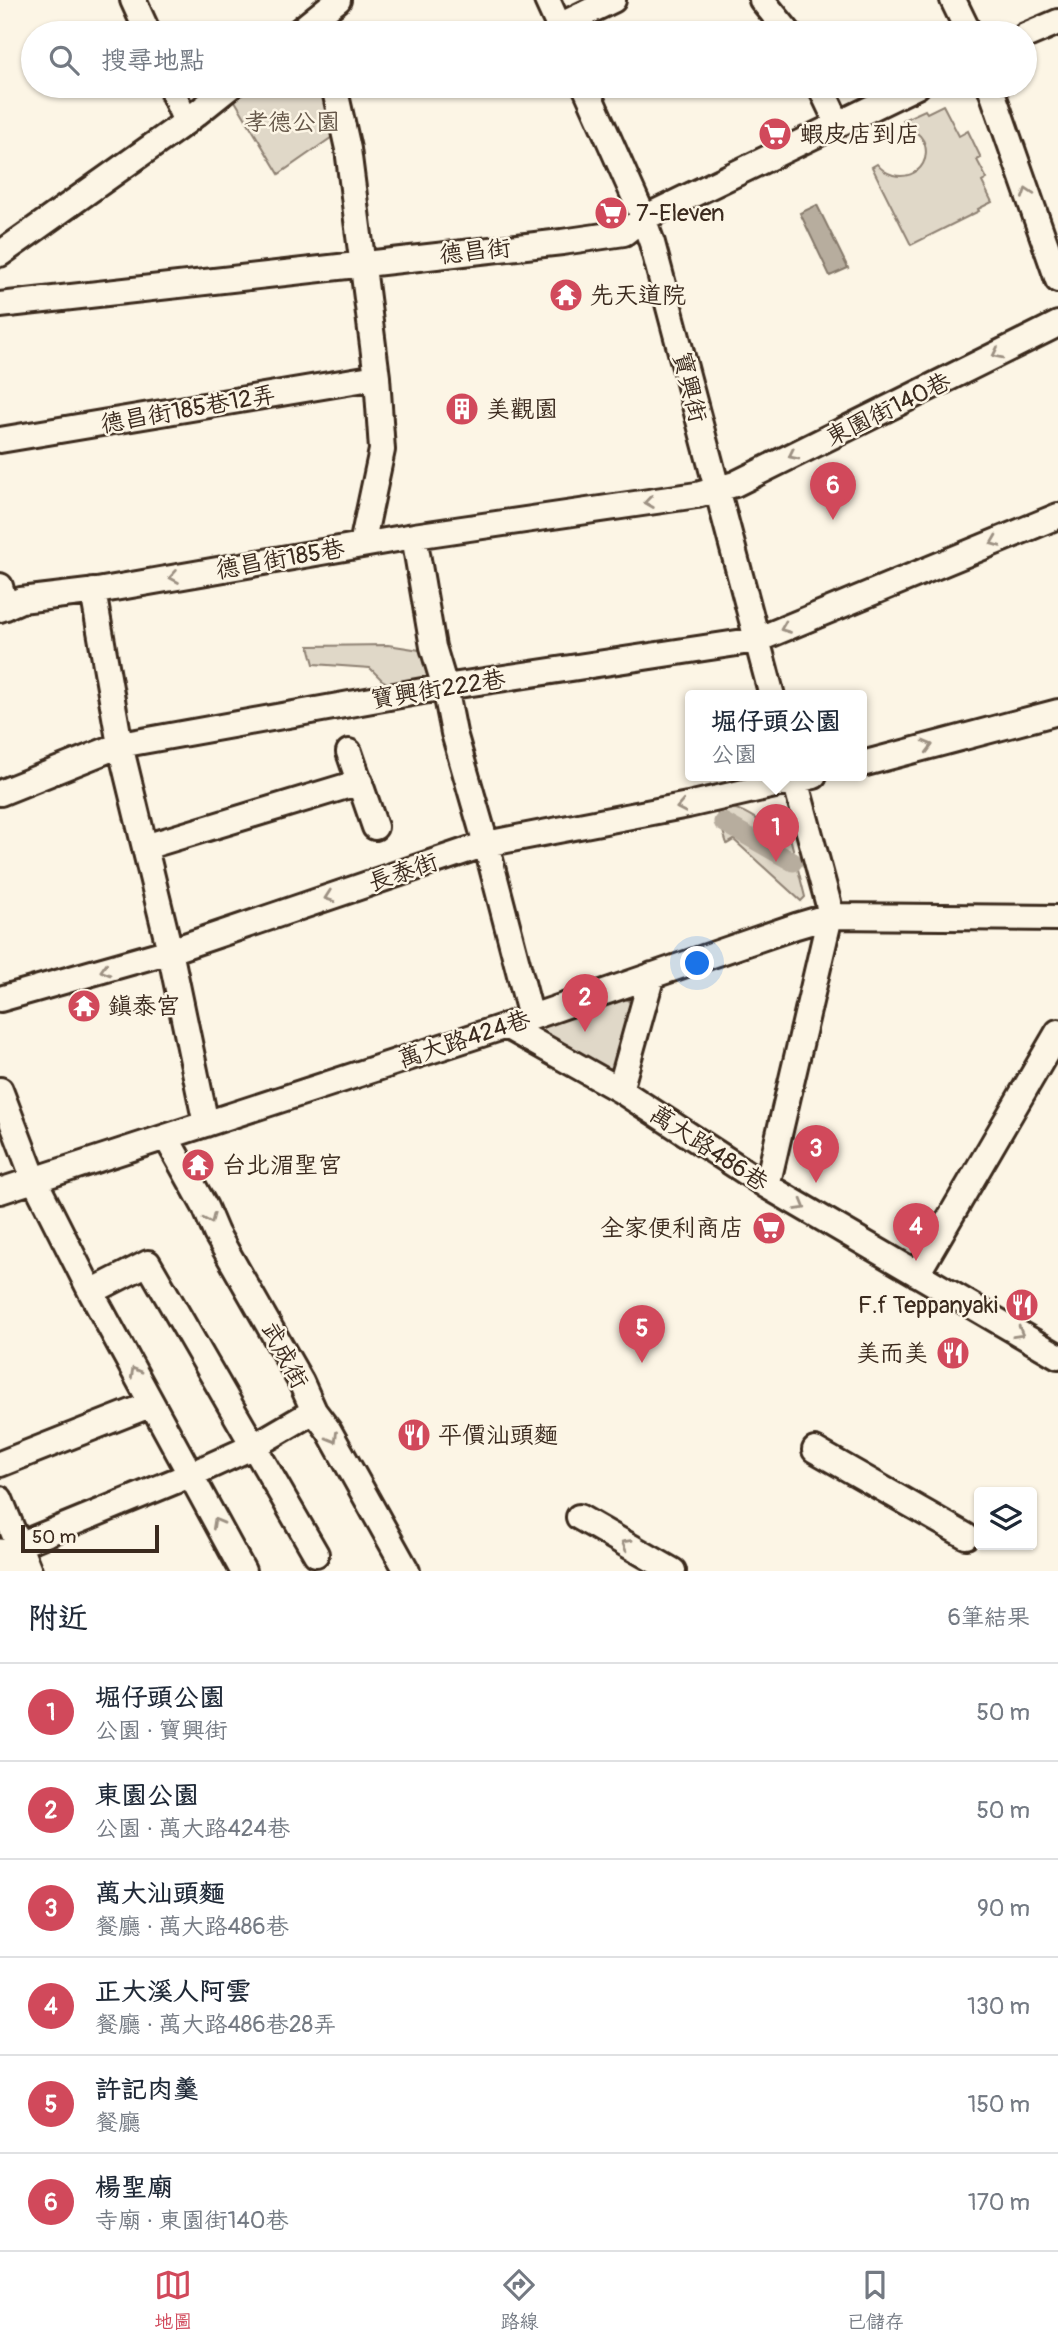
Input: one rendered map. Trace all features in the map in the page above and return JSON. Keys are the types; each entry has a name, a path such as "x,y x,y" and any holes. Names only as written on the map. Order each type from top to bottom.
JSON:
{"street":[{"path":"133,0 143,21"},
{"path":"319,16 338,0"},
{"path":"547,0 556,21"},
{"path":"576,21 613,0"},
{"path":"762,0 779,21"},
{"path":"953,0 963,21"},
{"path":"1037,31 1058,22"},
{"path":"175,98 186,122"},
{"path":"0,254 216,98"},
{"name":"德昌街185巷","path":"2,600 93,591 362,545 382,450 377,377 348,149 337,98"},
{"name":"寶興街","path":"590,98 639,207 662,277 770,690"},
{"path":"826,98 838,124"},
{"name":"德昌街","path":"0,305 624,233 642,219 892,98"},
{"path":"994,98 1058,280"},
{"name":"東園街140巷","path":"362,545 696,495 735,484 1058,324"},
{"name":"德昌街185巷12弄","path":"0,440 377,377"},
{"name":"寶興街222巷","path":"0,793 120,745 445,687 757,640 1058,516"},
{"path":"414,536 433,647 531,1017"},
{"path":"93,591 120,745 170,951 206,1124"},
{"path":"867,763 1058,712"},
{"path":"349,752 375,828"},
{"name":"長泰街","path":"0,999 170,951 486,844 688,805 788,781"},
{"path":"766,1186 830,916 802,781"},
{"path":"145,847 360,782"},
{"name":"萬大路424巷","path":"0,1191 506,1026 830,916 1058,918"},
{"path":"620,1090 652,975"},
{"name":"萬大路486巷","path":"506,1026 620,1090 766,1186 1058,1356"},
{"path":"917,1274 1058,1032"},
{"path":"0,1090 34,1179 91,1292 243,1571"},
{"name":"武成街","path":"166,1137 205,1207 216,1233 301,1382 314,1411 329,1431 407,1571"},
{"path":"91,1292 148,1263 316,1554"},
{"path":"0,1464 152,1404"},
{"path":"8,1558 254,1446 314,1411"},
{"path":"815,1450 966,1536"},
{"path":"0,1499 8,1558"},
{"path":"579,1517 673,1571"},
{"path":"8,1558 29,1571"}],"green space":[{"name":"孝德公園","path":"233,98 329,98 335,135 279,174"},
{"path":"943,105 959,136 968,131 981,158 977,160 987,179 982,182 992,202 911,245 872,167 877,164 893,175 902,176 918,170 926,155 925,145 921,137 903,120"},
{"path":"388,645 426,651 435,683 398,689 382,680 370,668 314,664 309,646"},
{"path":"715,806 736,809 790,837 805,897 801,901 734,840 727,844"},
{"path":"624,997 635,1007 620,1073 606,1080 540,1041 540,1024"}],"shaded area":[{"path":"817,205 848,268 830,276 800,213"}],"waterway":[{"path":"723,822 793,862"}],"place":[{"name":"蝦皮店到店","path":"775,134"},
{"name":"7-Eleven","path":"611,213"},
{"name":"先天道院","path":"566,295"},
{"name":"美觀園","path":"462,409"},
{"name":"楊聖廟","path":"833,520"},
{"name":"堀仔頭公園","path":"776,862"},
{"name":"鎮泰宮","path":"84,1006"},
{"name":"東園公園","path":"585,1032"},
{"name":"台北湄聖宮","path":"198,1165"},
{"name":"萬大汕頭麵","path":"816,1183"},
{"name":"全家便利商店","path":"769,1228"},
{"name":"正大溪人阿雲","path":"916,1261"},
{"name":"F.f Teppanyaki","path":"1022,1305"},
{"name":"美而美","path":"953,1353"},
{"name":"許記肉羹","path":"642,1363"},
{"name":"平價汕頭麵","path":"414,1435"}]}
